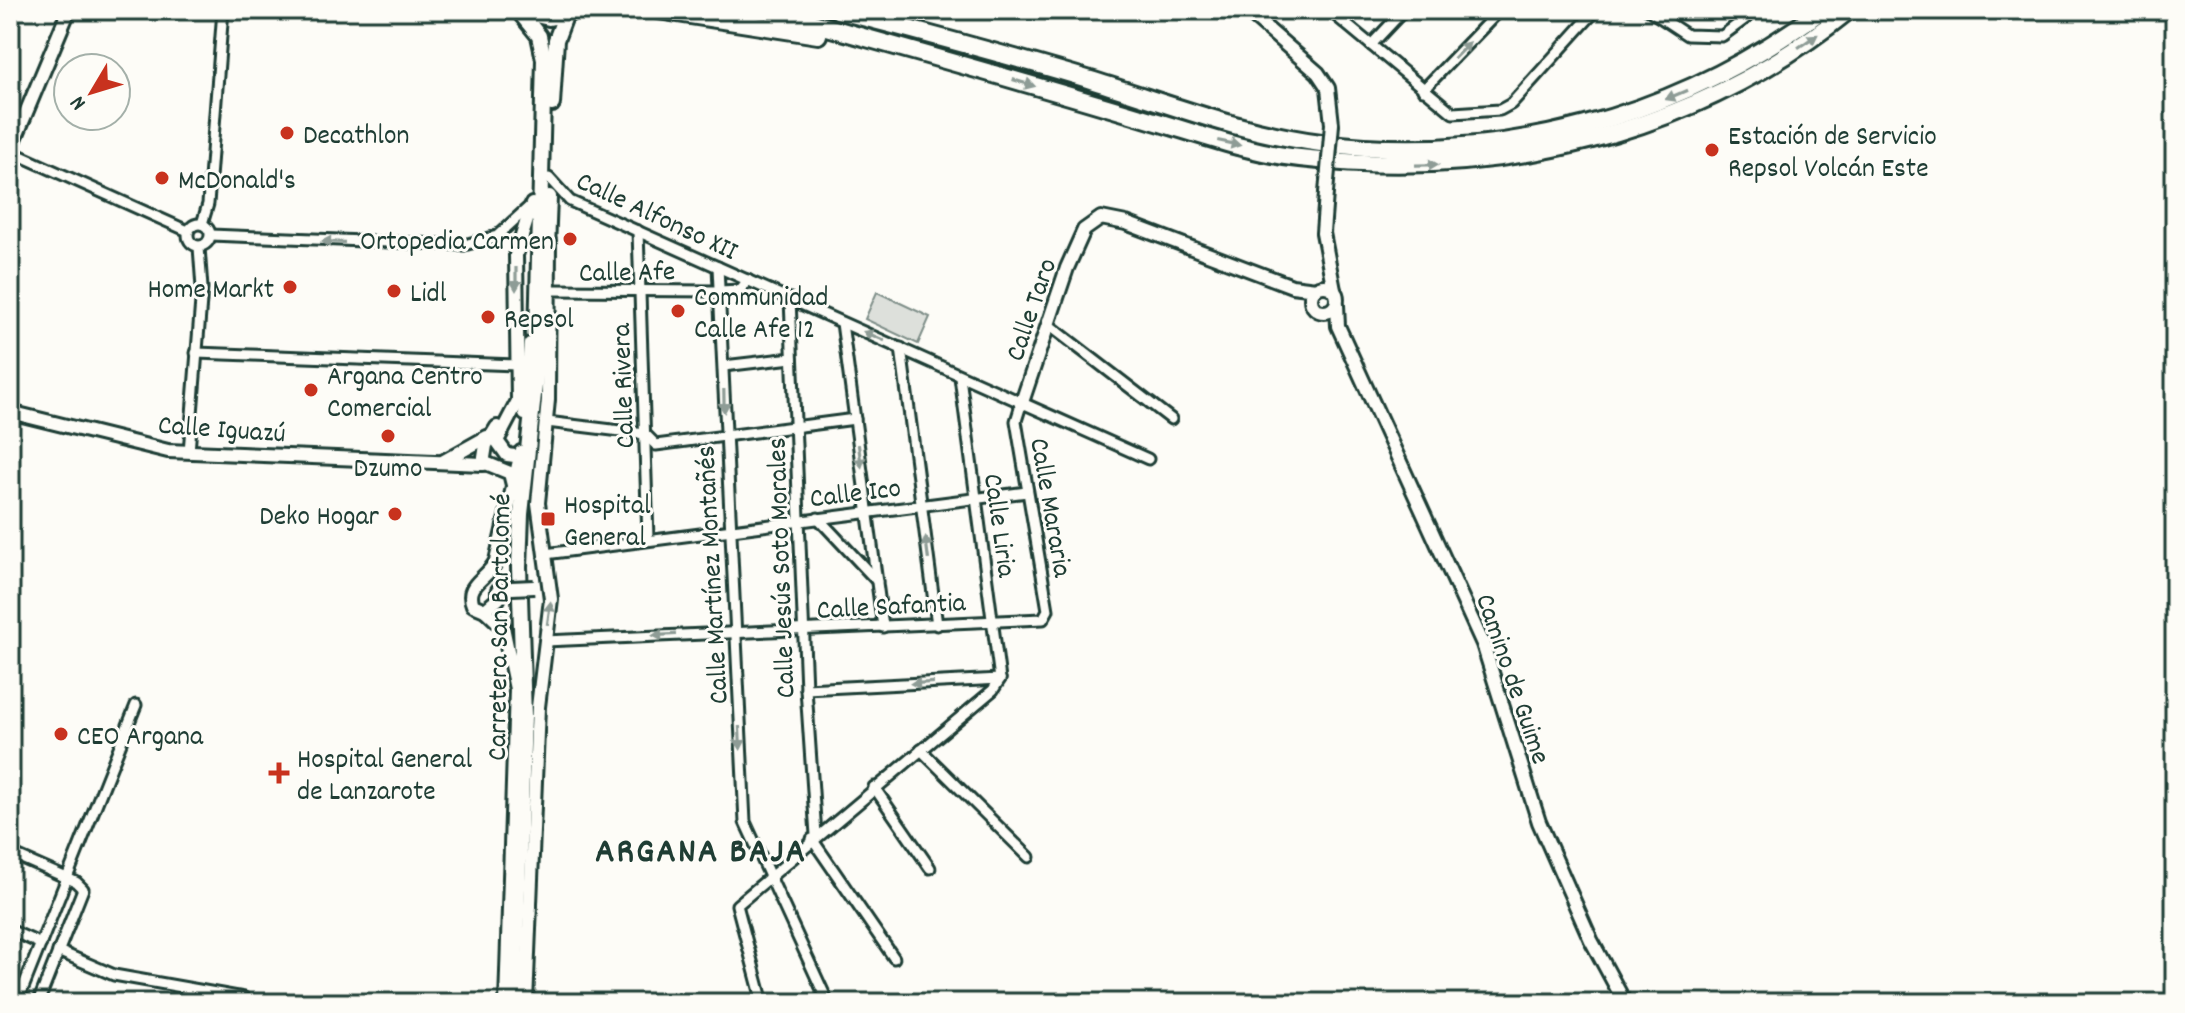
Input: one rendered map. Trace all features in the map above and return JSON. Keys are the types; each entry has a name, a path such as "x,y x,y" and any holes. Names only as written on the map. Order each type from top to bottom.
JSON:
{"highway":[{"path":"658,10 788,28 949,61"},
{"path":"766,10 1206,138 1297,158 1394,165 1497,160 1616,133 1689,108 1766,69 1849,10"},
{"path":"837,10 994,52 1261,132 1329,143 1448,147 1529,140 1606,122 1699,85 1746,62 1822,10"},
{"path":"876,10 949,32 994,52"}],"main road":[{"path":"518,10 533,16 577,12"},
{"name":"Carretera San Bartolomé","path":"517,1003 529,717 525,540 541,363 549,222 542,130 542,44 532,23 518,10"},
{"name":"Carretera San Bartolomé","path":"517,1003 524,716 519,554 536,376 537,252 556,40 577,12"},
{"path":"532,204 546,177"}],"street":[{"path":"69,10 10,151 188,231"},
{"path":"202,224 208,204 223,10"},
{"path":"1246,10 1318,73 1328,88 1332,124 1323,233 1334,290 1292,286"},
{"path":"1329,10 1453,113 1500,110 1511,104 1596,10"},
{"path":"1371,45 1404,10"},
{"path":"1423,90 1500,10"},
{"path":"1649,10 1687,35 1722,36 1757,10"},
{"path":"1734,10 1744,19"},
{"name":"Calle Alfonso XII","path":"546,177 570,201 901,348 1021,405 1148,459"},
{"path":"202,224 211,235 464,245 497,236 532,204"},
{"path":"514,492 510,473 485,464 494,438 518,401 516,255 532,204"},
{"name":"Calle Taro","path":"1021,405 1067,268 1084,230 1101,218 1126,223 1292,286"},
{"name":"Carretera San Bartolomé","path":"526,1003 538,707 549,585 539,518 547,422 549,222"},
{"path":"199,247 188,240 188,231 194,225 202,224"},
{"name":"Calle Rivera","path":"638,231 648,539"},
{"path":"199,247 207,244 211,235"},
{"path":"189,452 202,288 199,247"},
{"name":"Carretera San Bartolomé","path":"482,580 496,561 514,492 537,252"},
{"name":"Calle Martínez Montañés","path":"718,267 745,822 825,996"},
{"path":"1328,269 1317,288 1317,309 1332,310 1337,305"},
{"name":"Calle Afe","path":"550,290 640,293 740,290 746,287 748,280"},
{"name":"Camino de Guime","path":"1292,286 1338,326"},
{"name":"Camino de Guime","path":"1334,290 1338,326 1483,644 1539,822 1591,940 1625,1003"},
{"name":"Calle Jesús Soto Morales","path":"790,299 814,837"},
{"path":"842,323 883,627"},
{"path":"1049,325 1171,419"},
{"path":"901,348 937,625"},
{"path":"196,353 516,369"},
{"path":"724,366 792,358"},
{"name":"Calle Liria","path":"960,377 1000,679"},
{"name":"Calle Mararia","path":"1021,405 1016,421 1047,617"},
{"name":"Calle Iguazú","path":"10,412 131,444 189,452 485,464 519,452"},
{"path":"547,422 645,434 656,445 855,419"},
{"path":"494,438 507,455 519,452"},
{"path":"441,462 494,438"},
{"name":"Calle Ico","path":"545,554 1027,492"},
{"path":"818,518 877,581"},
{"path":"482,580 492,583 498,590 493,606 485,610 473,605 469,596 475,583 482,580"},
{"path":"498,590 549,585"},
{"name":"Carretera San Bartolomé","path":"485,610 503,627 512,666 516,706 506,1003"},
{"name":"Calle Safantia","path":"545,641 937,625 1047,617"},
{"path":"806,689 1000,679"},
{"path":"763,1003 737,905 814,837 993,690 1000,679"},
{"path":"17,1003 136,705"},
{"path":"921,750 1029,857"},
{"path":"874,787 930,868"},
{"path":"814,837 894,958"},
{"path":"10,853 83,889 38,1003"},
{"path":"10,930 41,944"},
{"path":"58,951 114,975 244,1001"}],"shaded area":[{"path":"877,292 930,317 918,344 865,319"}],"place":[{"name":"Decathlon","path":"287,133"},
{"name":"Estación de Servicio Repsol Volcán Este","path":"1712,150"},
{"name":"McDonald's","path":"162,178"},
{"name":"Ortopedia Carmen","path":"570,239"},
{"name":"Home Markt","path":"290,287"},
{"name":"Lidl","path":"394,291"},
{"name":"Communidad Calle Afe 12","path":"678,311"},
{"name":"Repsol","path":"488,317"},
{"name":"Argana Centro Comercial","path":"311,390"},
{"name":"Dzumo","path":"388,436"},
{"name":"Deko Hogar","path":"395,514"},
{"name":"Hospital General","path":"548,519"},
{"name":"CEO Argana","path":"61,734"},
{"name":"Hospital General de Lanzarote","path":"279,773"}],"district":[{"name":"ARGANA BAJA","path":"701,848"}]}
